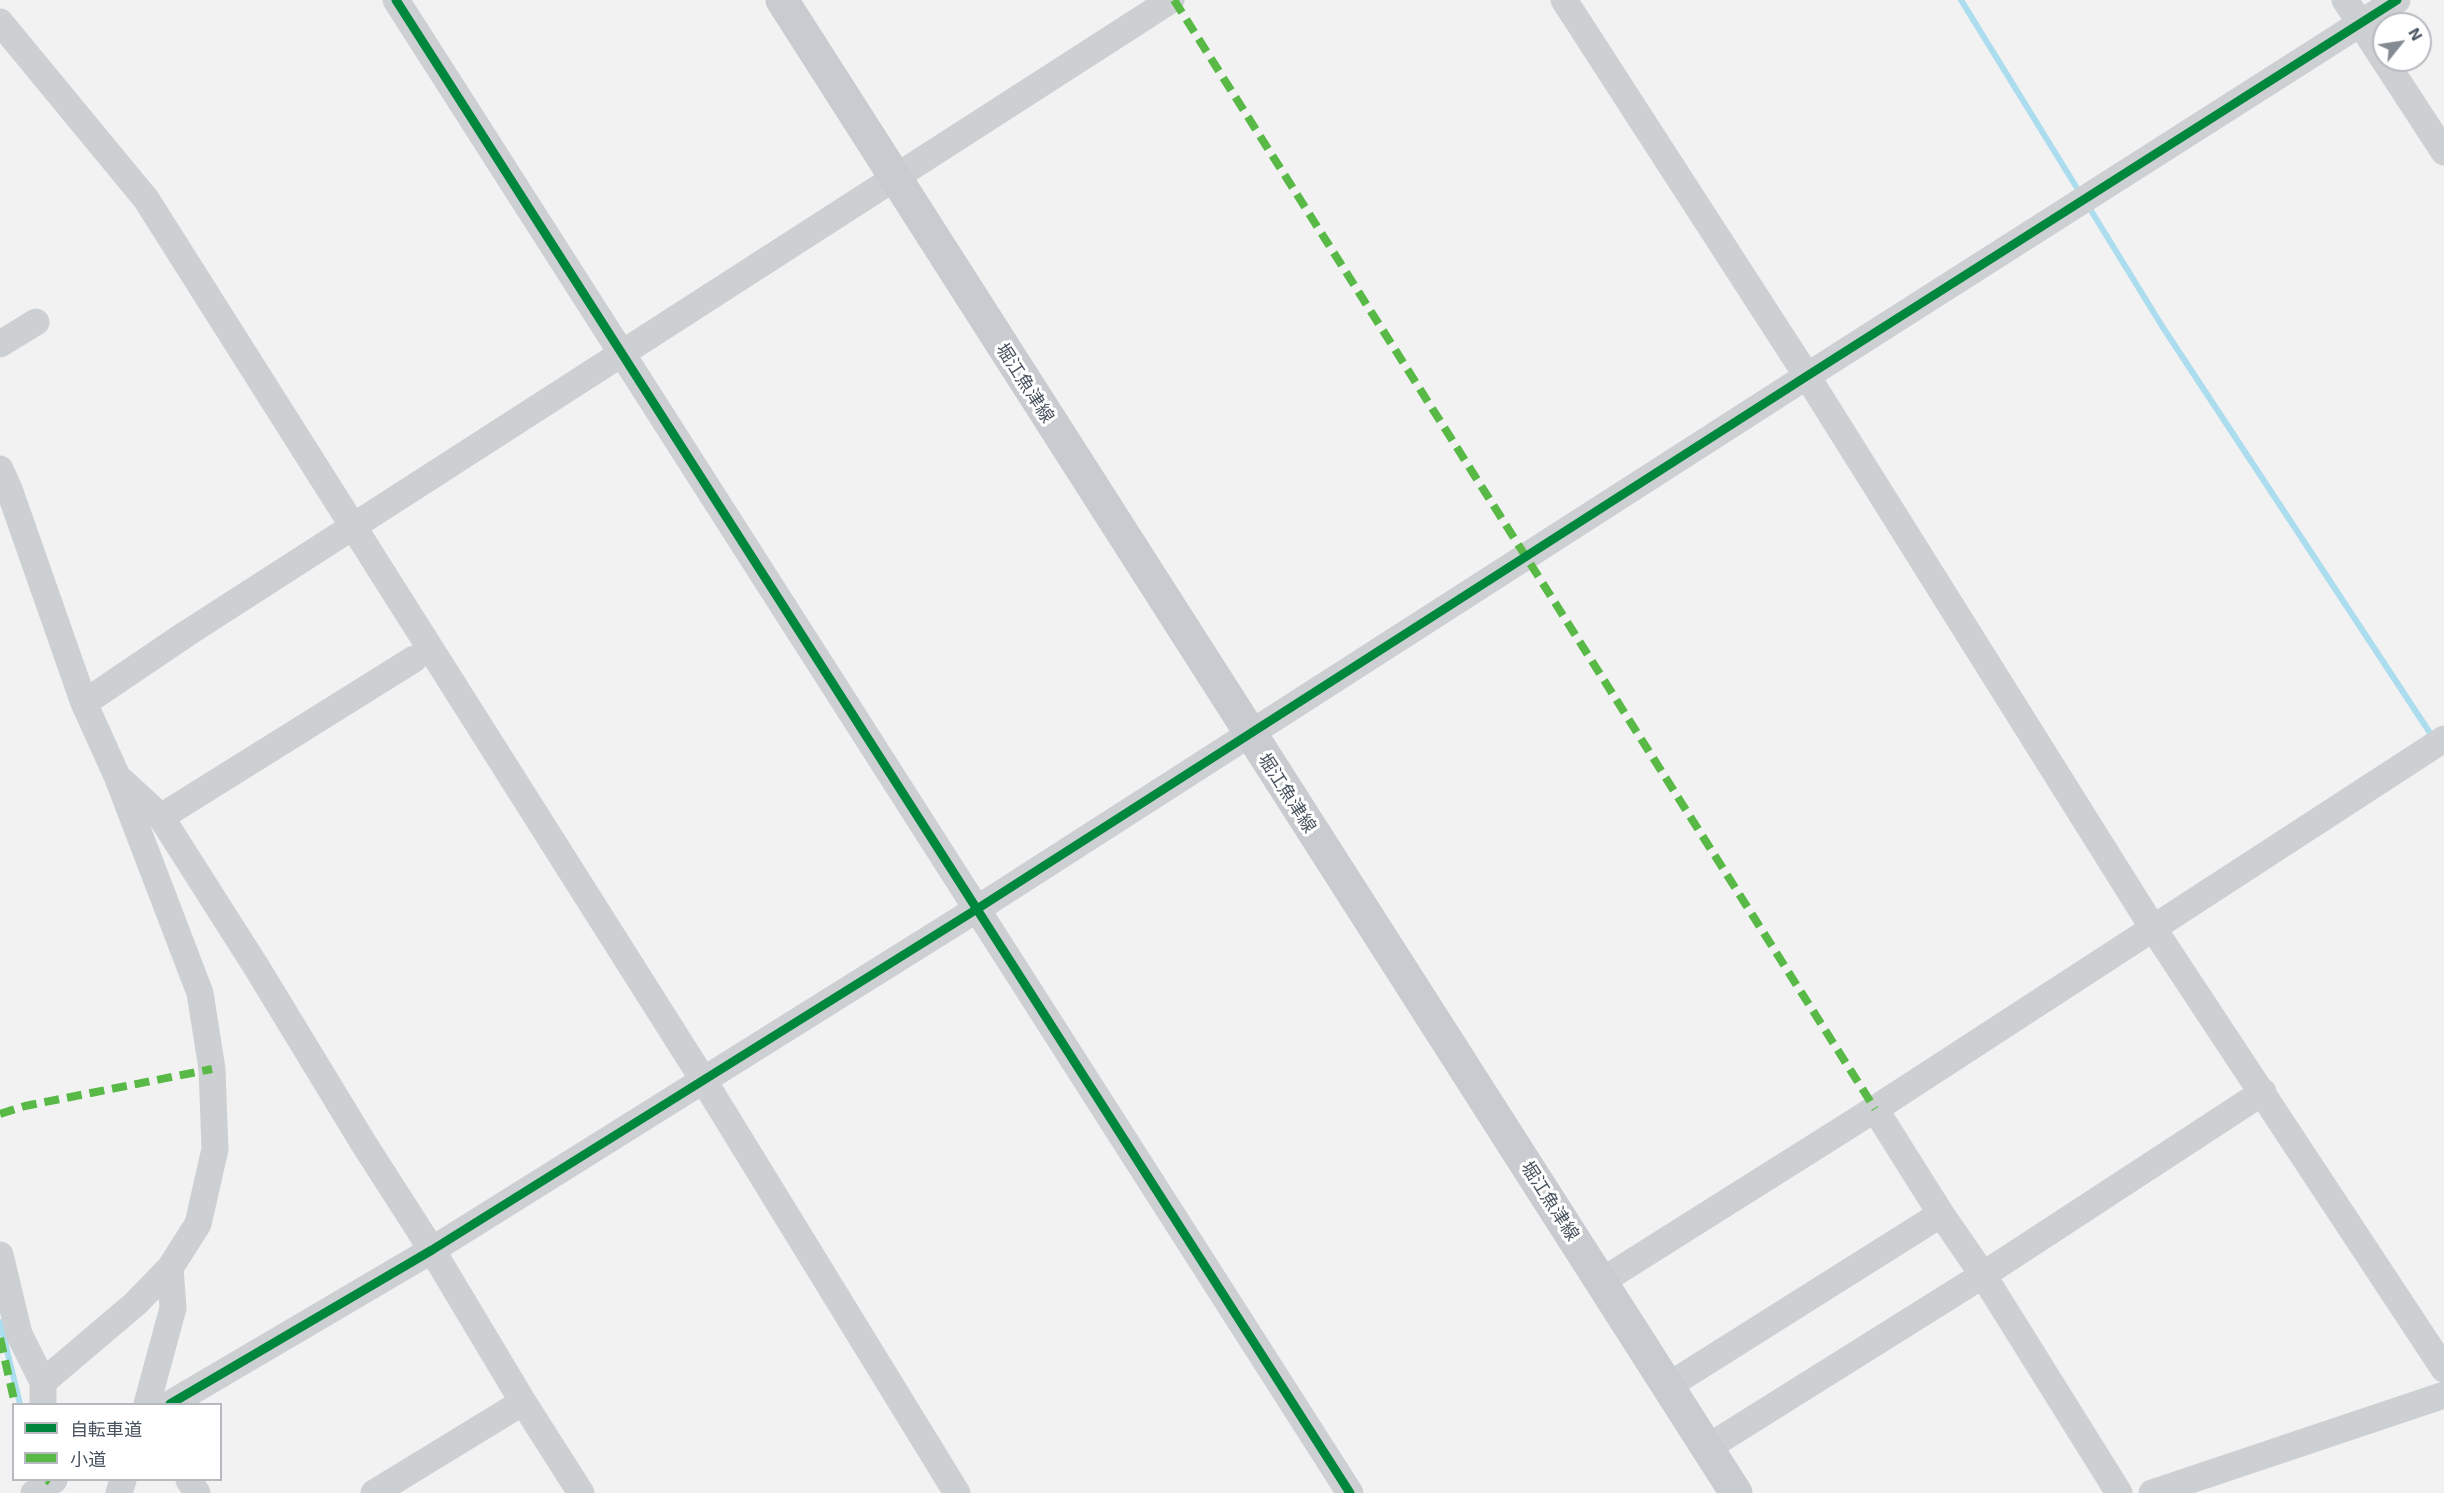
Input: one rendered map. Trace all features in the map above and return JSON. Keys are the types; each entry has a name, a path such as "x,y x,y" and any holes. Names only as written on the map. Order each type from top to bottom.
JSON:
{"main road":[{"name":"堀江魚津線","path":"782,0 1249,735 1602,1281 1736,1493"}],"street":[{"path":"396,0 1350,1493"},
{"path":"84,703 186,634 1171,0"},
{"path":"1564,0 1807,376 2153,928 2444,1369"},
{"path":"2345,0 2372,42"},
{"path":"172,1403 432,1250 977,909 2397,0"},
{"path":"0,22 146,199 704,1081 957,1493"},
{"path":"2392,72 2444,152"},
{"path":"0,344 36,322"},
{"path":"0,469 84,703 117,776 200,993 212,1069 215,1149 198,1224 170,1268 43,1393 10,1337 0,1255"},
{"path":"161,817 414,659"},
{"path":"1602,1281 1875,1109 2444,739"},
{"path":"117,776 161,817 257,968 581,1493"},
{"path":"1707,1448 1983,1275 2263,1092"},
{"path":"1875,1109 1941,1214 1983,1275 2119,1493"},
{"path":"1668,1386 1941,1214"},
{"path":"147,1403 173,1308 170,1268"},
{"path":"2152,1493 2444,1395"},
{"path":"374,1493 523,1402"}],"waterway":[{"path":"1961,0 2080,193"},
{"path":"2087,204 2162,326 2434,739"},
{"path":"0,1322 20,1403"}],"marked path":[{"path":"1174,0 1875,1109"},
{"path":"0,1114 25,1106 212,1069"},
{"path":"0,1338 15,1403"}],"cycle path":[{"path":"396,0 1350,1493"},
{"path":"172,1403 432,1250 977,909 2397,0"}]}
